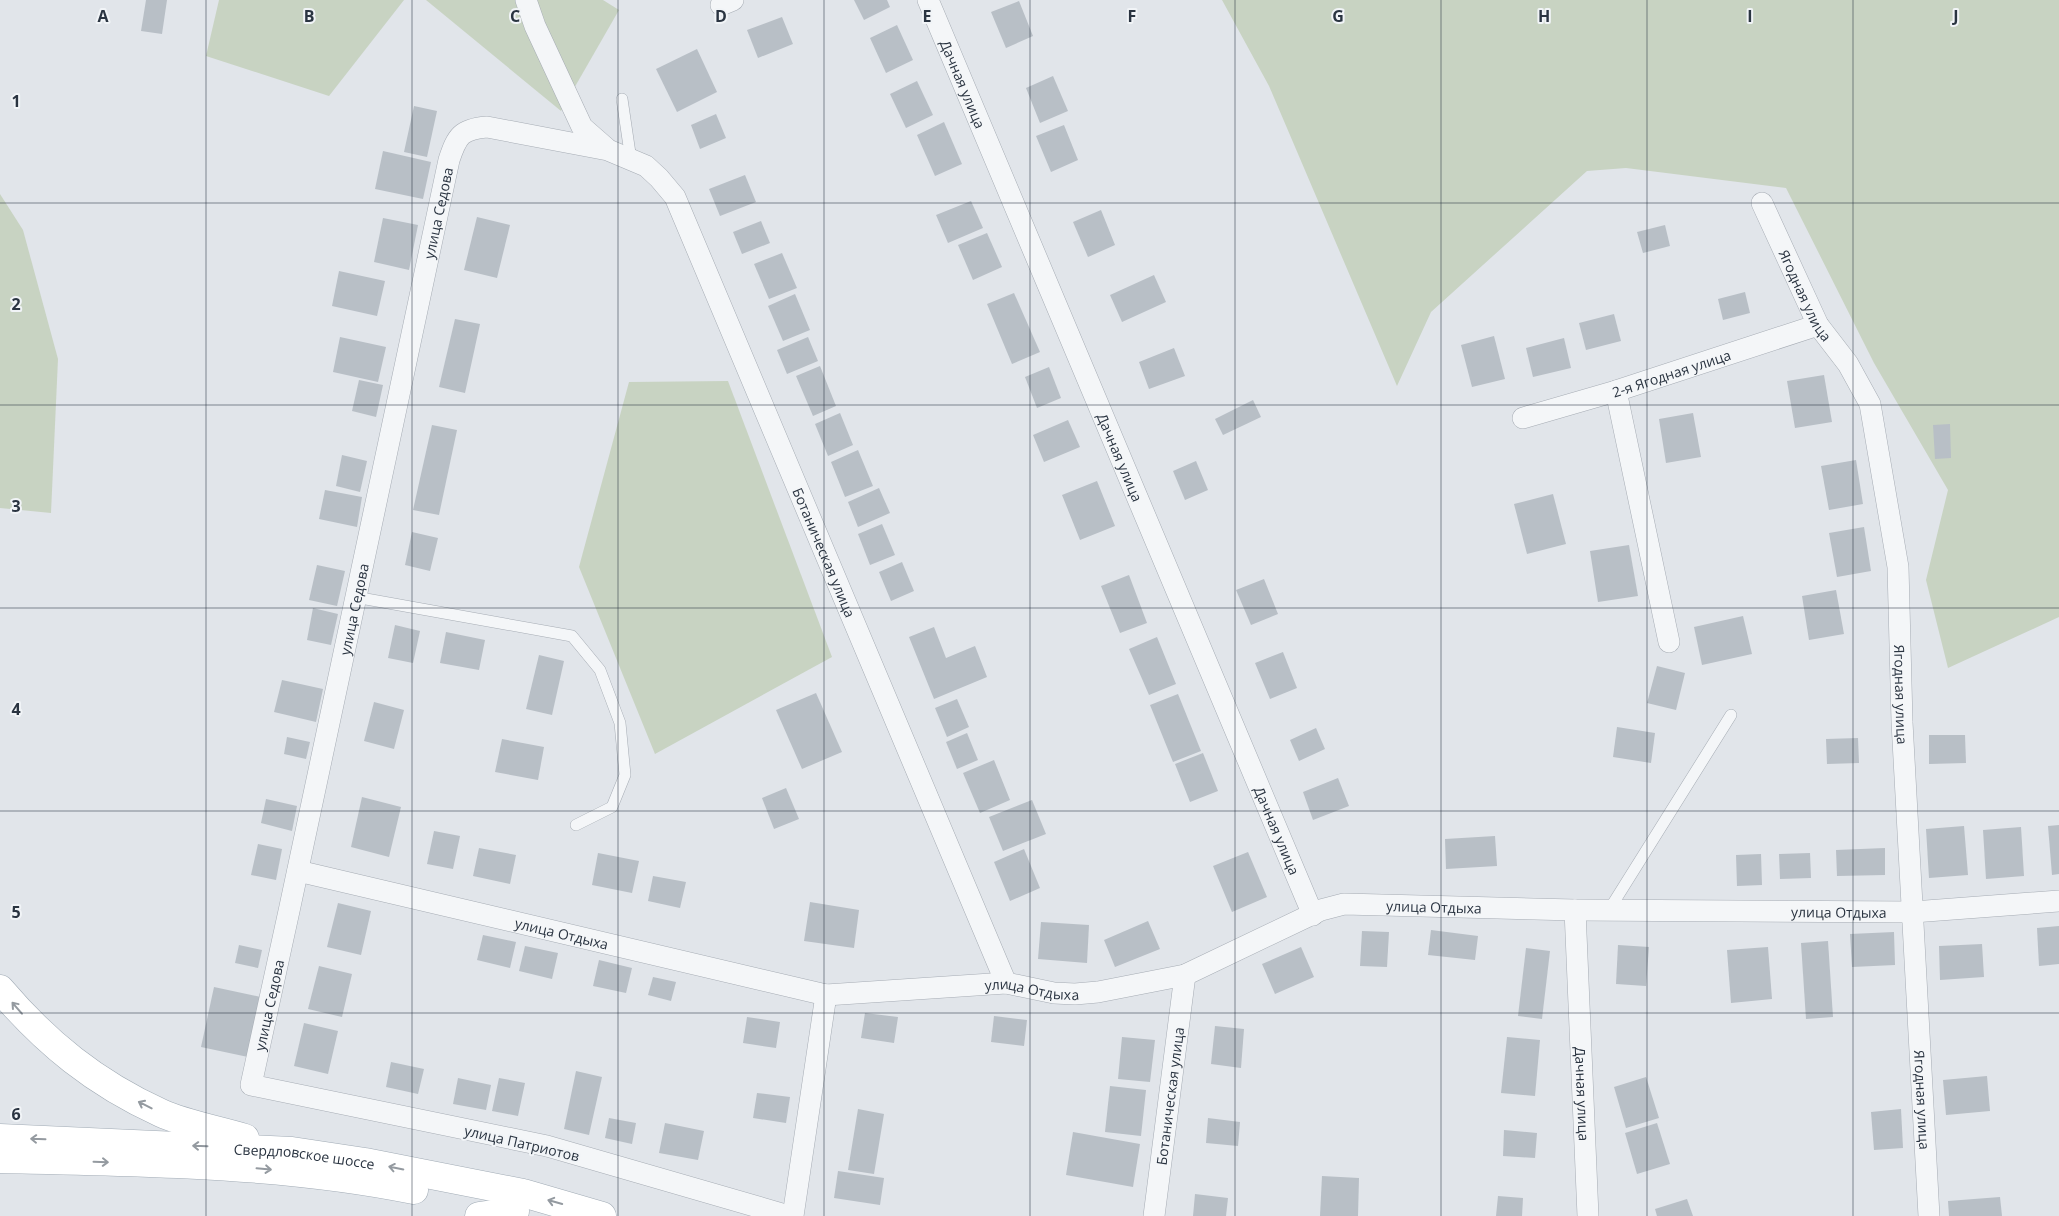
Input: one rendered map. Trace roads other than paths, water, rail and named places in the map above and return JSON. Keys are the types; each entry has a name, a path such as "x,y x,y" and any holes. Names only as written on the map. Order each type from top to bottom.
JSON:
{"main road":[{"path":"0,988 21,1013 62,1053 111,1087 162,1114 292,1151"},
{"name":"Свердловское шоссе","path":"0,1138 292,1151 365,1162 523,1193 602,1216"},
{"name":"Свердловское шоссе","path":"0,1159 260,1169 326,1176 411,1189 525,1213"},
{"path":"479,1216 525,1213"}],"street":[{"path":"526,0 535,26 582,127 608,150"},
{"name":"Дачная улица","path":"928,0 1313,915"},
{"name":"улица Седова","path":"250,1086 298,871 449,160 455,143 462,133 474,128 487,127 608,150"},
{"name":"Ботаническая улица","path":"608,150 646,166 675,197 1006,983"},
{"name":"Ягодная улица","path":"1762,203 1818,325 1848,364 1870,404 1898,567 1902,722 1929,1216"},
{"name":"2-я Ягодная улица","path":"1523,418 1616,392 1818,325"},
{"path":"1616,392 1669,642"},
{"name":"улица Отдыха","path":"298,871 826,995 1006,983 1054,993 1075,994 1185,975 1320,910 1344,904 1575,910 1913,912 2059,901"},
{"name":"Дачная улица","path":"1575,910 1588,1216"},
{"name":"Ботаническая улица","path":"1154,1216 1185,975"},
{"path":"793,1216 826,995"},
{"name":"улица Патриотов","path":"250,1086 547,1146 789,1216"}],"lane":[{"path":"622,99 631,160"},
{"path":"355,597 572,636 600,670 620,722 625,775 612,807 576,825"},
{"path":"1609,910 1731,715"}]}
